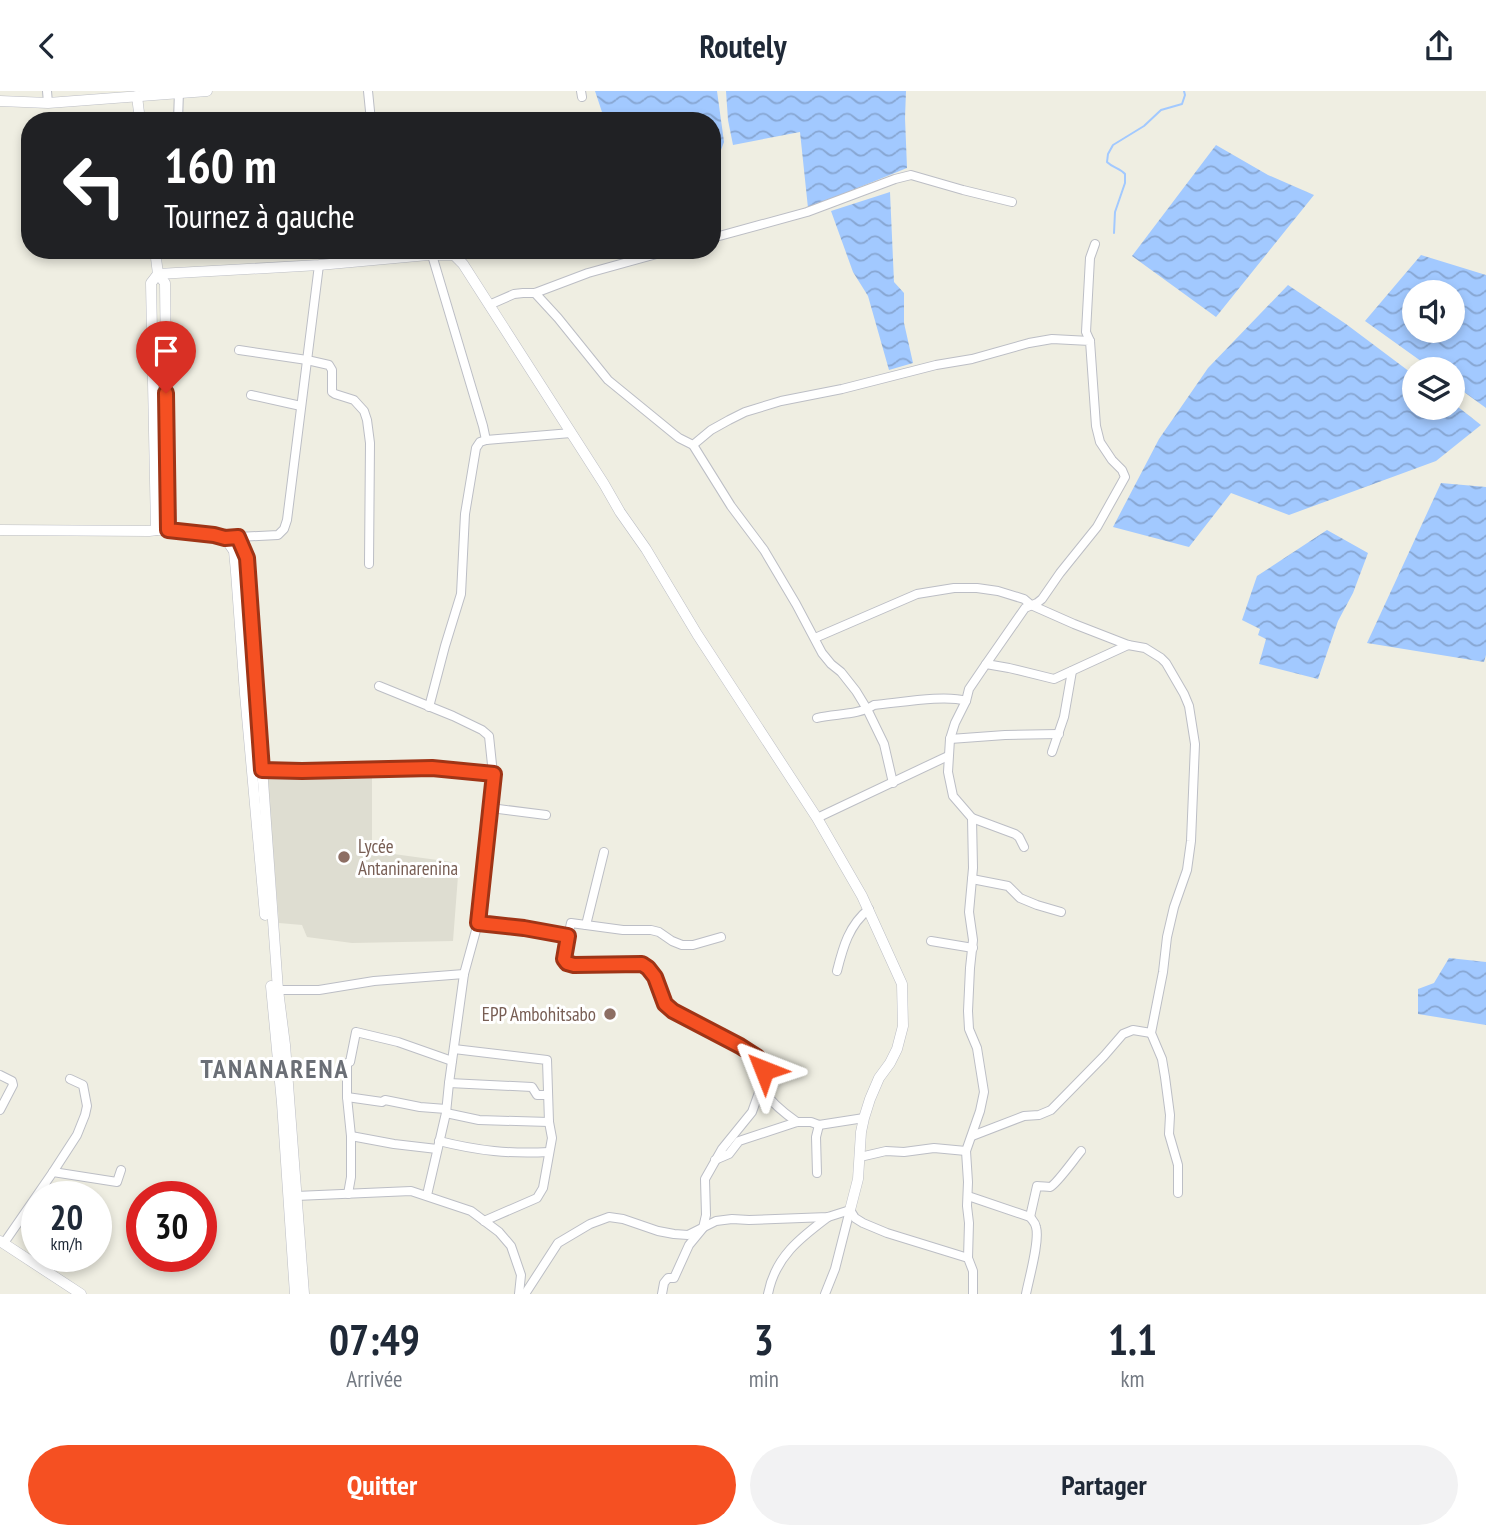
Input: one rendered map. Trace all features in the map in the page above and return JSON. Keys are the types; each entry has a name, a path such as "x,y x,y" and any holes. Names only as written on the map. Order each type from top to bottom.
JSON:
{"street":[{"path":"47,91 48,103"},
{"path":"0,101 48,103 137,93 207,91"},
{"path":"368,91 370,112"},
{"path":"178,112 179,92"},
{"path":"137,93 139,112"},
{"path":"721,236 807,212 911,174 1012,202"},
{"path":"973,1294 972,1271 968,1258 966,1151 984,1092 977,1048 969,1028 970,968 974,940 969,912 972,818 953,796 948,756 955,723 969,689 1025,608 1042,599 1097,527 1125,477 1098,439 1096,426 1090,341 1086,332 1090,258 1095,244"},
{"path":"156,259 158,274 165,283 168,530"},
{"path":"156,530 151,283 158,274 319,265 374,259"},
{"path":"431,259 486,440"},
{"path":"460,259 817,818 869,909 902,984 903,1026 897,1049 879,1078 864,1118 858,1179 835,1269 825,1294"},
{"path":"489,305 514,294 535,293 588,273 639,259"},
{"path":"0,530 168,530 225,538 278,534 284,529 287,520 319,265"},
{"path":"535,293 608,380 678,438 693,445 731,506 764,550 822,653 841,672 867,709 884,744 893,783"},
{"path":"693,445 710,430 745,412 781,401 972,359 1029,343 1052,339 1090,341"},
{"path":"239,350 329,365 332,392 354,400 364,411 370,443 369,564"},
{"path":"251,395 301,406"},
{"path":"429,706 461,594 465,514 476,448 480,442 486,440 571,433"},
{"path":"238,537 247,558 257,693 257,770 268,911 275,985 285,1045 295,1294"},
{"path":"225,538 234,551 245,694 257,770"},
{"path":"815,638 917,594 965,587 988,589 1024,599 1031,605 1128,645 1145,648 1166,663 1189,706 1195,744 1191,841 1187,870 1167,937 1151,1033 1162,1059 1170,1115 1169,1134 1178,1165 1178,1193"},
{"path":"986,664 1054,680 1128,645"},
{"path":"1052,752 1064,717 1072,670"},
{"path":"380,686 482,730 489,736 494,774 478,923 464,974 446,1111 427,1195"},
{"path":"245,694 257,693"},
{"path":"817,718 867,709 874,705 939,699 966,701"},
{"path":"950,739 1059,734"},
{"path":"817,818 948,756"},
{"path":"257,770 432,768 494,774"},
{"path":"491,808 546,815"},
{"path":"972,818 1015,834 1024,848"},
{"path":"586,925 604,852"},
{"path":"972,879 1007,886 1020,898 1061,912"},
{"path":"837,971 852,927 869,909"},
{"path":"478,923 568,936"},
{"path":"662,1294 664,1283 668,1278 674,1278 689,1245 702,1228 706,1215 705,1179 722,1149 752,1112 764,1070 757,1057 673,1011 665,1004 658,984 648,968 642,964 574,965 564,959 571,923 623,930 651,930 682,945 693,945 721,937"},
{"path":"931,941 973,948"},
{"path":"275,985 319,991 374,981 464,974"},
{"path":"972,1136 1024,1116 1039,1115 1051,1110 1123,1034 1133,1030 1151,1033"},
{"path":"348,1194 351,1177 351,1136 346,1097 347,1063 351,1062 356,1032 398,1042 452,1061"},
{"path":"454,1049 547,1060 552,1138 543,1188 537,1198 484,1221"},
{"path":"0,1075 12,1081 13,1085 0,1110"},
{"path":"70,1079 83,1085 87,1106 77,1135 2,1242 81,1294"},
{"path":"450,1083 532,1087 537,1095 548,1095"},
{"path":"761,1087 765,1095 797,1122"},
{"path":"346,1097 382,1102 385,1100 479,1120 549,1122"},
{"path":"715,1160 729,1154 739,1141 797,1122 818,1125 864,1118"},
{"path":"817,1173 818,1125"},
{"path":"351,1136 394,1144 438,1145 516,1153 550,1152"},
{"path":"860,1157 886,1151 904,1152 933,1147 966,1151"},
{"path":"1030,1217 1038,1186 1051,1187 1081,1151"},
{"path":"52,1172 117,1182 121,1170"},
{"path":"292,1184 296,1196 304,1294"},
{"path":"296,1196 411,1191 471,1211 499,1232 511,1246 521,1275 519,1294"},
{"path":"968,1196 1030,1217 1036,1227 1026,1294"},
{"path":"525,1294 558,1243 590,1224 609,1217 674,1234 688,1235 716,1221 828,1217 850,1210"},
{"path":"850,1210 855,1218 863,1223 887,1233 968,1258"},
{"path":"768,1294 771,1280 781,1260 804,1236 828,1217"}],"shaded area":[{"name":"Lycée Antaninarenina","path":"372,775 372,851 459,863 453,941 352,943 307,937 302,925 279,923 267,778"}],"water":[{"path":"595,91 717,91 720,112 602,112"},
{"path":"726,91 906,91 907,168 808,208 800,132 733,145"},
{"path":"721,120 724,142 721,150"},
{"path":"1216,145 1268,175 1314,195 1216,317 1132,256"},
{"path":"890,192 894,282 904,293 904,323 913,363 889,370 868,296 853,272 831,211"},
{"path":"1421,255 1486,275 1486,408 1465,393 1465,357 1415,357 1365,321"},
{"path":"1288,285 1402,366 1402,420 1465,420 1465,412 1481,425 1436,461 1289,515 1231,493 1189,547 1113,527 1159,439 1208,368"},
{"path":"1441,483 1486,487 1484,662 1367,643"},
{"path":"1327,530 1368,553 1353,593 1338,621 1318,679 1259,664 1266,639 1258,635 1260,629 1242,620 1257,576"},
{"path":"1449,958 1486,962 1486,1025 1418,1014 1418,989 1434,983"}],"waterway":[{"path":"1114,233 1115,212 1125,183 1125,174 1107,162 1108,154 1113,145 1144,126 1161,110 1182,104 1184,91"}],"place":[{"name":"Lycée Antaninarenina","path":"344,857"},
{"name":"EPP Ambohitsabo","path":"610,1014"}],"district":[{"name":"TANANARENA","path":"275,1068"}],"route":[{"path":"166,393 168,530 225,538 238,537 247,558 262,770 432,768 494,774 478,923 568,936 564,959 574,965 642,964 655,977 665,1004 673,1011 757,1057 764,1070"}]}
